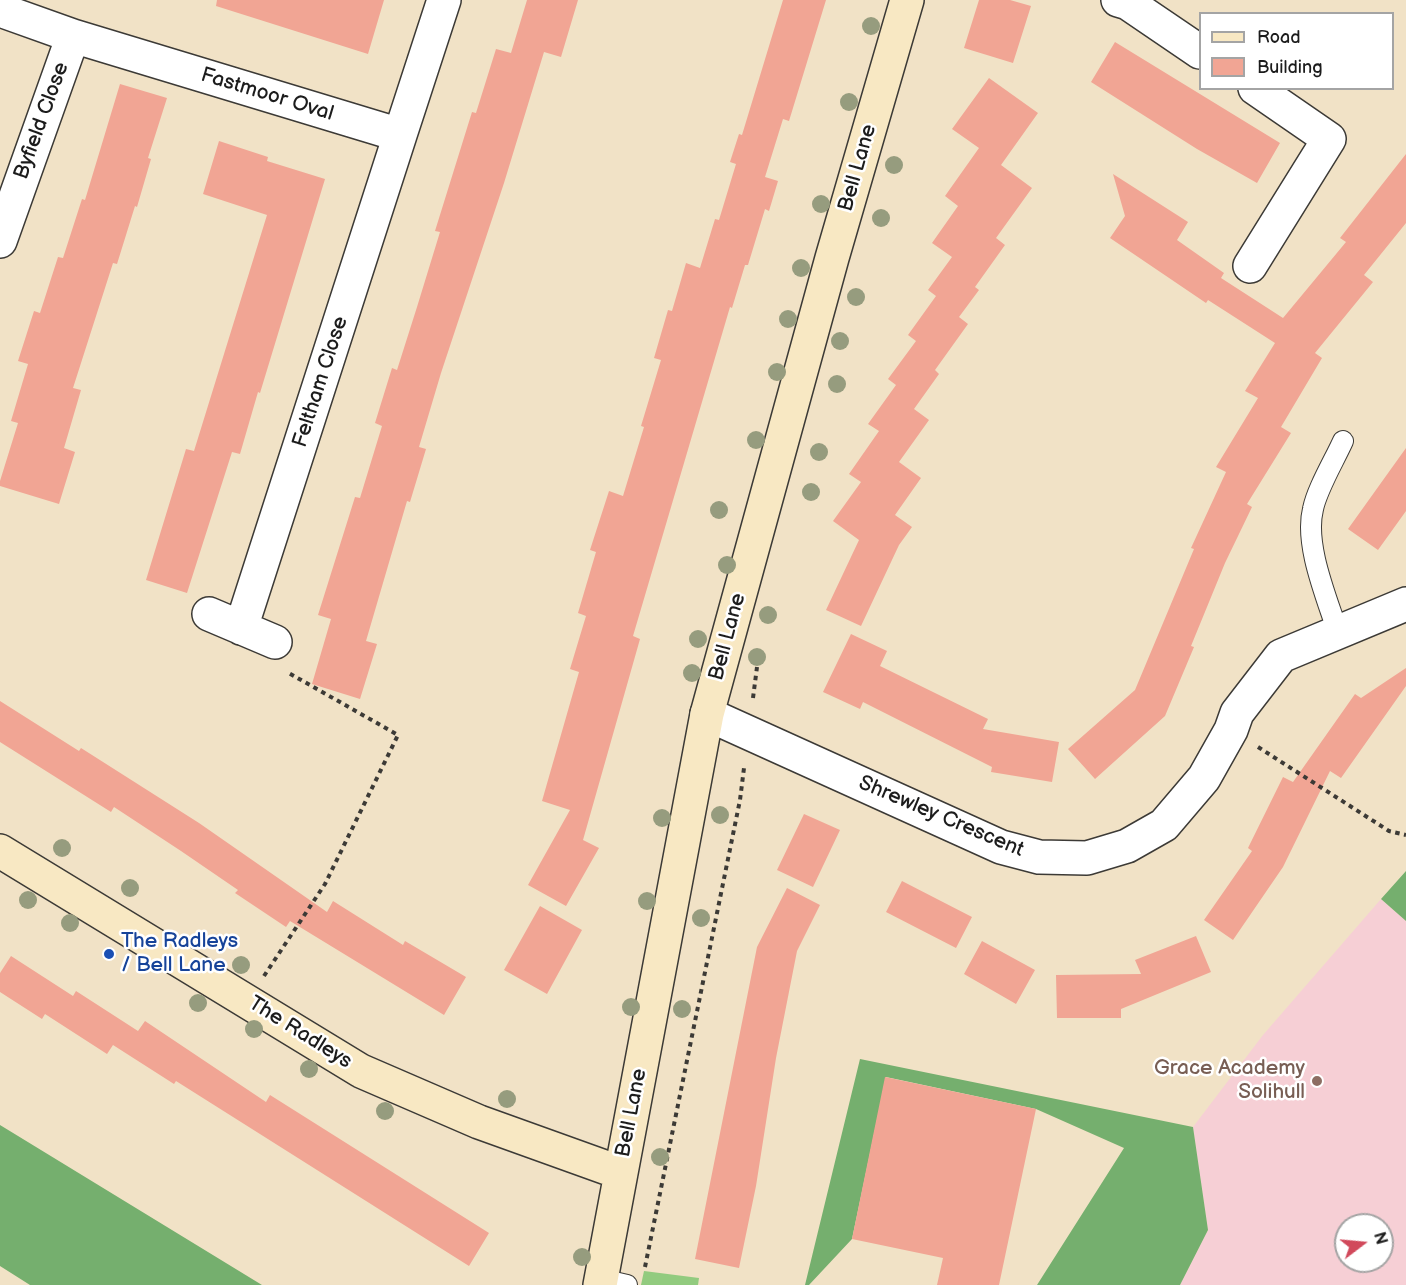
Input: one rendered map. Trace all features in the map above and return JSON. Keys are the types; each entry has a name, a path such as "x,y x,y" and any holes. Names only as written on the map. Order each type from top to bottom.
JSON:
{"street":[{"path":"400,135 444,0"},
{"name":"Bell Lane","path":"609,1283 621,1173 707,714 832,258 907,0"},
{"path":"1118,0 1128,3 1199,51"},
{"name":"Fastmoor Oval","path":"0,10 73,36 400,135"},
{"name":"Byfield Close","path":"0,241 73,36"},
{"path":"1250,266 1329,139 1258,90"},
{"name":"Feltham Close","path":"241,628 400,135"},
{"name":"Shrewley Crescent","path":"707,714 1001,847 1039,857 1087,858 1126,846 1164,825 1204,778 1237,713 1281,656 1406,604"},
{"path":"209,614 275,642"},
{"name":"The Radleys","path":"0,851 361,1071 479,1122 621,1173"}],"lane":[{"path":"1338,633 1313,546 1311,519 1313,507 1343,441"}],"path":[{"path":"247,1001 325,884 398,735 286,672 275,642"},
{"path":"753,700 760,656"},
{"path":"1230,730 1389,831 1406,835"},
{"path":"644,1271 744,767"}],"shaded area":[{"name":"Grace Academy Solihull","path":"1381,899 1406,921 1406,1285 1180,1285 1208,1230 1193,1127 1263,1035"}],"green space":[{"path":"1406,871 1406,921 1381,899"},
{"path":"860,1059 1193,1127 1208,1230 1180,1285 1037,1285 1124,1148 1036,1109 886,1077 852,1239 809,1285 805,1285"},
{"path":"0,1125 262,1285 30,1285 0,1266"},
{"path":"644,1271 699,1278 698,1285 641,1285"}],"building":[{"path":"217,0 384,0 368,54 216,6"},
{"path":"527,0 578,0 561,57 544,52 504,183 441,373 419,447 426,449 410,502 407,501 366,641 377,644 360,699 312,684 331,619 318,615 355,497 360,498 382,426 375,423 392,368 397,370 417,307 440,232 435,231 472,112 476,113 496,49 511,53"},
{"path":"783,0 826,0 789,121 783,119 765,177 778,181 769,211 765,209 748,265 745,265 732,308 730,307 633,636 640,639 583,840 599,848 566,906 528,885 570,810 542,801 579,672 570,669 586,616 578,613 596,552 590,550 609,491 623,496 661,360 654,358 668,310 672,311 686,263 700,268 715,219 719,220 736,164 730,162 739,134 742,135"},
{"path":"979,0 1010,0 1031,6 1013,63 964,48"},
{"path":"1115,42 1280,143 1257,183 1197,149 1091,82"},
{"path":"989,78 1038,113 1001,165 1032,188 996,238 1005,245 975,287 979,290 959,317 968,324 935,370 939,374 914,409 929,420 899,462 921,478 895,515 912,527 899,545 861,626 826,610 859,540 833,521 861,482 849,474 879,431 868,424 896,385 888,379 916,341 908,335 936,296 928,290 952,257 932,243 958,206 945,196 979,148 952,129"},
{"path":"120,84 167,98 148,158 151,159 137,207 135,206 117,264 113,263 73,388 81,390 64,448 75,452 59,504 0,486 0,481 18,423 11,421 28,364 18,361 34,311 40,313 58,257 63,258 82,199 85,200"},
{"path":"219,141 268,157 267,161 325,179 240,454 232,452 187,593 146,580 186,449 194,451 267,215 203,194"},
{"path":"1406,154 1406,223 1364,275 1373,282 1315,353 1322,358 1281,427 1291,433 1247,504 1252,507 1225,563 1191,646 1194,647 1165,716 1095,779 1068,749 1135,690 1194,549 1191,548 1226,472 1216,467 1258,398 1245,391 1275,343 1208,300 1206,303 1110,238 1125,216 1113,174 1188,222 1177,240 1224,273 1221,278 1283,318 1346,242 1340,238"},
{"path":"1406,448 1406,511 1378,550 1348,529"},
{"path":"851,634 887,651 880,666 988,719 983,729 1059,742 1052,782 991,772 992,767 863,702 860,709 823,692"},
{"path":"1406,668 1406,686 1341,778 1330,771 1283,867 1233,940 1204,920 1252,851 1248,848 1283,777 1293,782 1355,694 1361,698"},
{"path":"0,701 79,751 81,748 199,823 327,912 333,901 403,945 405,941 466,977 444,1015 290,921 286,927 235,893 238,890 114,807 111,812 0,742"},
{"path":"804,814 840,830 813,887 777,870"},
{"path":"902,881 972,917 956,948 886,912"},
{"path":"787,888 820,905 797,951 776,1058 756,1186 739,1268 695,1259 757,947"},
{"path":"540,906 582,930 547,994 504,970"},
{"path":"1196,936 1211,972 1121,1009 1121,1018 1057,1018 1056,975 1141,974 1135,960"},
{"path":"982,941 1035,970 1016,1004 964,974"},
{"path":"11,956 73,996 76,991 138,1031 145,1021 266,1102 270,1095 489,1233 469,1266 176,1081 174,1084 113,1045 107,1054 45,1014 42,1019 0,992 0,973"},
{"path":"885,1077 1036,1109 999,1285 937,1285 943,1258 852,1239"}],"place":[{"name":"The Radleys / Bell Lane","path":"109,954"},
{"name":"Grace Academy Solihull","path":"1317,1081"}]}
